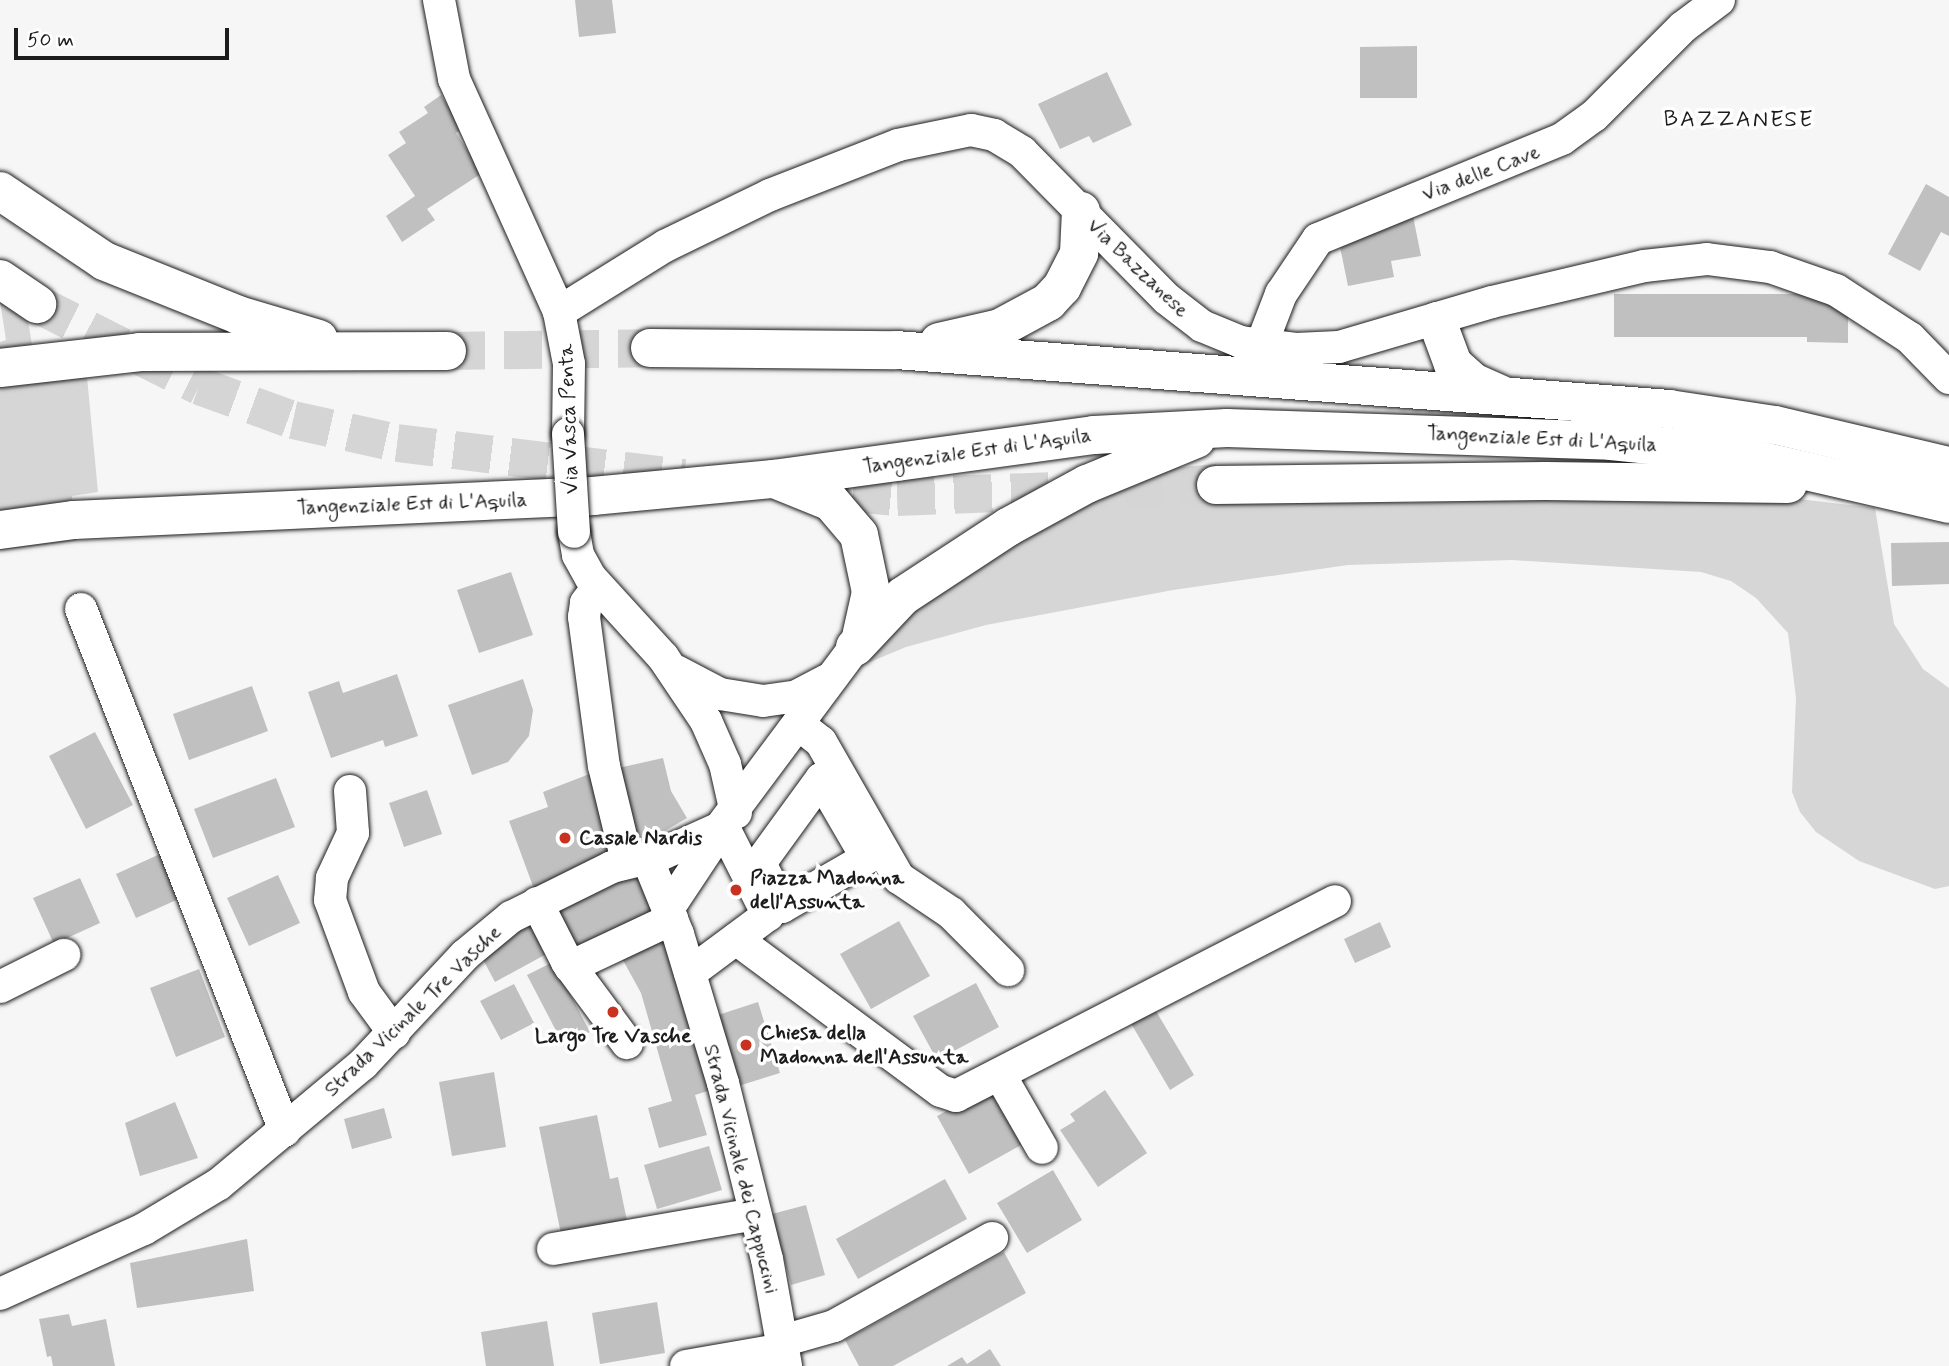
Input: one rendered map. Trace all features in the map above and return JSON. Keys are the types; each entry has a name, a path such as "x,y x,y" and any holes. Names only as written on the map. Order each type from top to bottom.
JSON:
{"highway":[{"path":"0,191 59,234 152,283 238,315 362,351"},
{"path":"896,350 1000,328 1048,302 1062,287 1079,253 1081,211"},
{"path":"0,279 37,304"},
{"path":"1437,321 1448,355 1458,370 1472,382 1510,398"},
{"name":"Tangenziale Est di L'Aquila","path":"649,348 896,350 1669,409 1762,423 1949,466"},
{"path":"15,365 140,352 447,351"},
{"path":"844,662 903,596 1033,512 1087,484 1227,428"},
{"name":"Tangenziale Est di L'Aquila","path":"0,530 74,520 593,496 773,480 1094,435 1227,428 1611,441 1728,453 1908,492 1949,504"},
{"path":"773,480 821,495 842,511 859,535 871,592 867,622 844,662"},
{"path":"1216,485 1671,481 1908,492"}],"street":[{"name":"Via Vasca Penta","path":"439,0 454,79 559,312 569,364 568,434 574,532 579,559 598,587 672,669 717,742 730,819"},
{"name":"Via delle Cave","path":"1261,346 1282,294 1318,239 1552,145 1584,124 1683,27 1718,0"},
{"name":"Via Bazzanese","path":"559,312 665,246 755,201 876,152 949,132 986,133 1013,146 1189,318 1225,338 1261,346 1330,348 1437,321 1492,302 1644,266 1688,259 1733,261 1783,271 1844,294 1910,338 1949,377"},
{"path":"598,587 586,603 584,617 604,766 637,860 670,914 690,973 768,915 760,863 821,779 850,811 899,878 951,913 1008,970"},
{"path":"81,609 285,1131"},
{"path":"672,669 720,694 763,701 797,696 844,662"},
{"path":"570,967 670,914 730,819 844,662"},
{"path":"730,819 764,888 782,907 867,858 820,740 798,724"},
{"path":"349,791 353,833 332,878 330,900 364,992 394,1033"},
{"name":"Strada Vicinale Tre Vasche","path":"0,1294 172,1214 219,1184 285,1131 394,1033 487,934 537,902 730,819"},
{"path":"736,939 944,1093 959,1095 1335,901"},
{"path":"537,902 570,967 627,1043"},
{"path":"0,987 64,955"},
{"name":"Strada Vicinale dei Cappuccini","path":"690,973 755,1214 784,1352"},
{"path":"1000,1075 1042,1148"},
{"path":"553,1249 755,1214"},
{"path":"686,1366 784,1352 992,1238"}],"shaded area":[{"path":"0,301 28,320 38,383 87,377 98,492 72,496 76,541 0,550 0,342 6,340"},
{"path":"1216,464 1214,502 1413,503 1740,492 1875,508 1894,624 1923,669 1949,688 1949,886 1935,889 1859,861 1816,832 1800,812 1792,792 1796,698 1788,633 1756,598 1731,581 1701,572 1512,560 1348,565 1173,590 986,625 906,647 863,665 889,626 971,561 1159,469"}],"building":[{"path":"575,0 612,0 616,33 579,37"},
{"path":"1417,46 1417,98 1360,98 1360,47"},
{"path":"1107,72 1132,125 1093,143 1089,136 1060,149 1038,104"},
{"path":"441,95 462,129 456,133 482,173 427,209 435,220 402,242 386,216 415,196 388,155 406,143 399,132 428,113 424,107"},
{"path":"1926,184 1949,197 1949,236 1941,232 1920,271 1888,254"},
{"path":"1413,216 1421,256 1391,261 1394,277 1348,286 1338,237"},
{"path":"1614,294 1805,294 1848,313 1848,343 1807,342 1807,337 1614,337"},
{"path":"1949,542 1949,584 1892,586 1891,543"},
{"path":"511,572 533,635 479,653 457,590"},
{"path":"397,674 418,736 385,747 383,740 331,758 308,692 339,681 343,693"},
{"path":"523,679 533,710 529,736 508,762 472,775 448,705"},
{"path":"252,686 268,731 189,760 173,714"},
{"path":"95,732 133,805 86,829 49,756"},
{"path":"663,758 671,791 687,818 633,850 614,769"},
{"name":"Casale Nardis","path":"592,773 621,855 534,889 509,821 548,807 543,792"},
{"path":"276,778 295,827 213,858 194,809"},
{"path":"427,790 442,834 404,847 389,803"},
{"path":"160,854 181,898 136,918 116,874"},
{"path":"638,874 658,916 573,958 547,906"},
{"path":"278,875 300,923 249,946 227,898"},
{"path":"80,878 100,923 54,944 33,898"},
{"path":"531,917 550,952 495,982 480,954"},
{"path":"899,921 930,976 871,1009 840,954"},
{"path":"1380,922 1391,947 1355,963 1344,939"},
{"path":"658,931 682,974 714,1089 695,1095 707,1135 659,1148 648,1108 672,1101 641,993 619,953"},
{"path":"553,962 590,1032 564,1046 527,975"},
{"path":"199,969 225,1037 176,1057 150,988"},
{"path":"976,983 999,1027 937,1060 913,1016"},
{"path":"514,984 534,1023 501,1040 480,1001"},
{"name":"Chiesa della Madonna dell'Assunta","path":"758,1002 780,1073 735,1087 712,1017"},
{"path":"1153,1006 1194,1075 1170,1090 1129,1020"},
{"path":"494,1072 506,1147 452,1156 439,1082"},
{"path":"992,1087 1023,1144 969,1174 937,1116"},
{"path":"1105,1090 1147,1153 1098,1187 1060,1130 1075,1121 1070,1114"},
{"path":"175,1102 198,1158 140,1176 125,1123"},
{"path":"384,1108 392,1138 352,1149 344,1119"},
{"path":"597,1115 610,1179 618,1177 627,1221 561,1234 539,1127"},
{"path":"709,1146 722,1190 657,1209 644,1165"},
{"path":"1053,1170 1082,1220 1027,1253 997,1203"},
{"path":"945,1179 967,1219 858,1279 836,1239"},
{"path":"806,1205 825,1275 791,1285 772,1214"},
{"path":"247,1239 254,1291 137,1308 130,1263"},
{"path":"1004,1252 1026,1293 893,1366 859,1366 845,1340"},
{"path":"657,1302 665,1353 600,1364 592,1313"},
{"path":"69,1314 72,1326 106,1319 115,1366 53,1366 51,1356 47,1357 39,1319"},
{"path":"547,1321 554,1366 486,1366 481,1332"},
{"path":"990,1349 1001,1366 947,1366 962,1357 967,1364"}],"tunnel":[{"path":"37,304 199,386 293,420 397,443 684,478"},
{"path":"447,351 650,348"},
{"path":"796,488 897,497 1216,485"}],"place":[{"name":"Casale Nardis","path":"565,838"},
{"name":"Piazza Madonna dell'Assunta","path":"736,890"},
{"name":"Largo Tre Vasche","path":"613,1012"},
{"name":"Chiesa della Madonna dell'Assunta","path":"746,1045"}],"district":[{"name":"BAZZANESE","path":"1739,120"}]}
